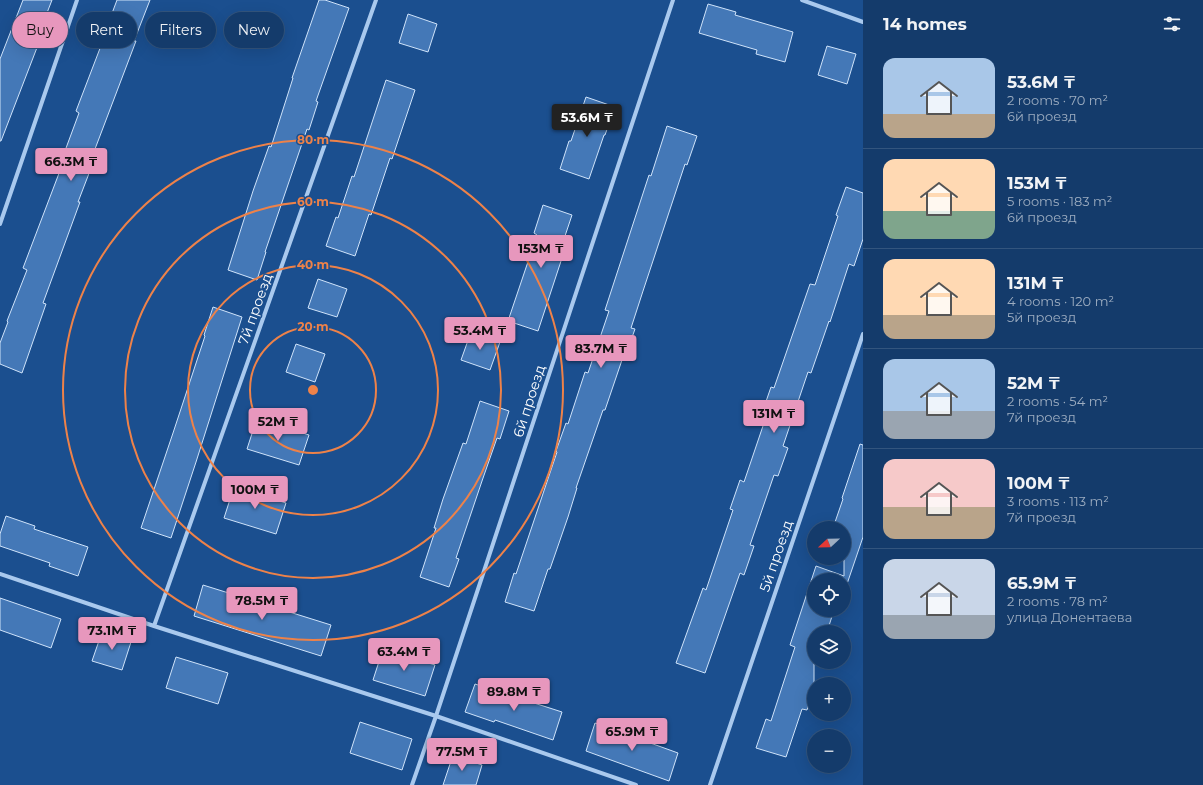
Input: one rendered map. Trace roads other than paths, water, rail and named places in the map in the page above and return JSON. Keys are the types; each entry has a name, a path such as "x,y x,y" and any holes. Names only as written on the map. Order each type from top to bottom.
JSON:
{"street":[{"path":"0,224 77,0"},
{"name":"7й проезд","path":"154,626 376,0"},
{"name":"6й проезд","path":"412,785 673,0"},
{"path":"802,0 863,22"},
{"name":"5й проезд","path":"710,785 863,334"},
{"path":"0,574 154,626 436,716 636,785"}]}
